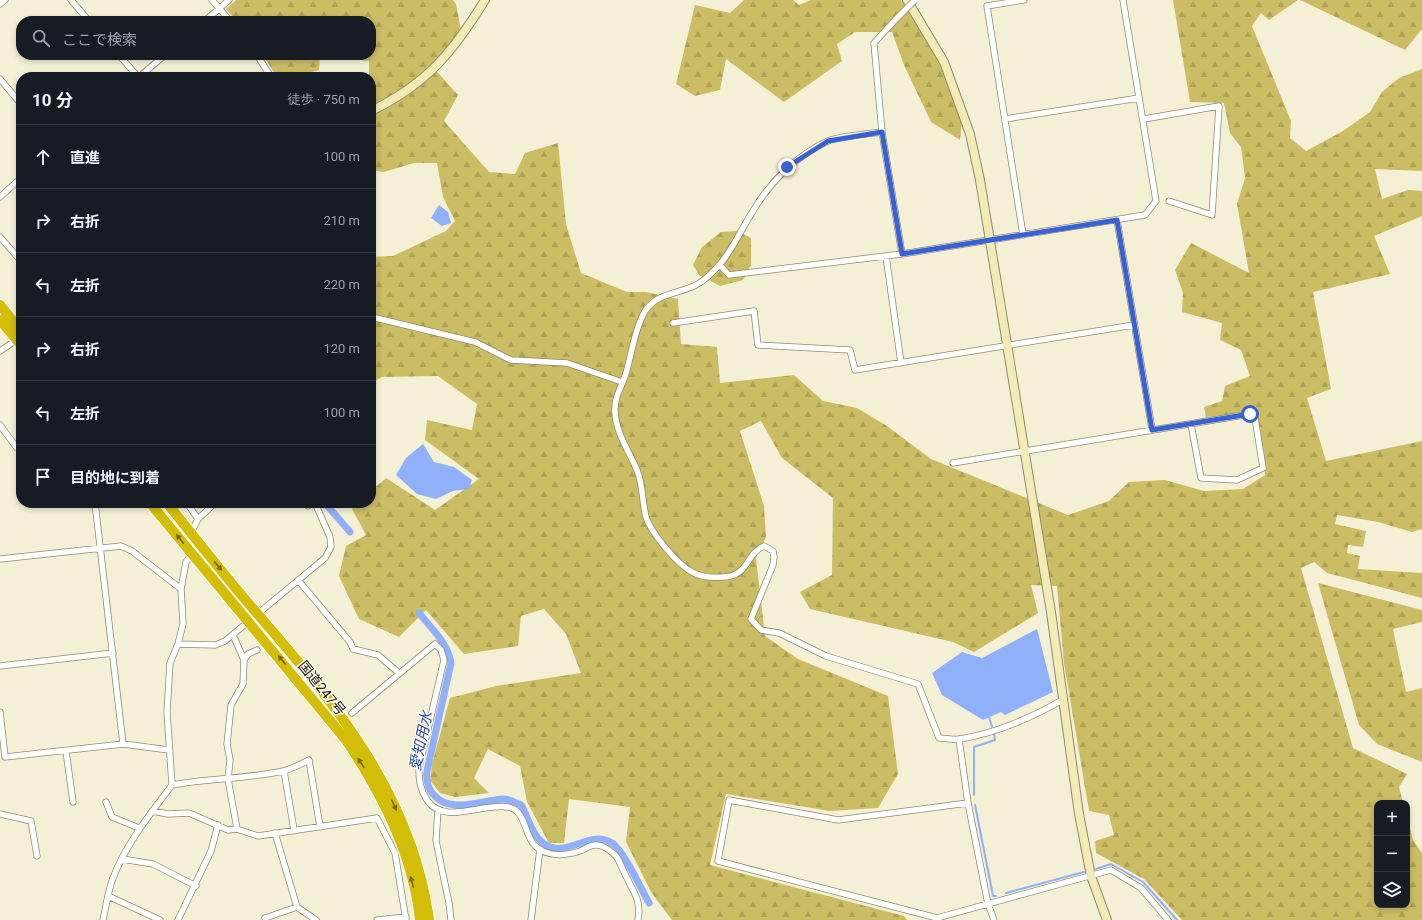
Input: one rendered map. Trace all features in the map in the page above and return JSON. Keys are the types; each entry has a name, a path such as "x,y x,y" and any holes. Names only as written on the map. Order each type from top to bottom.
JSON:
{"highway":[{"path":"0,305 16,331"},
{"path":"0,320 16,334"},
{"name":"国道247号","path":"154,508 346,740 367,772 389,815 404,852 413,882 420,920"},
{"name":"国道247号","path":"171,508 344,720 377,770 409,839 422,882 429,920"}],"street":[{"path":"0,4 4,0"},
{"path":"71,0 85,16"},
{"path":"212,0 226,16"},
{"path":"211,16 229,0"},
{"path":"376,108 399,97 435,68 463,36 485,0"},
{"path":"907,0 944,62 970,134 976,159 1064,699 1079,814 1091,876 1107,920"},
{"path":"902,254 882,132 874,43 915,0"},
{"path":"1023,235 986,6 1024,0"},
{"path":"720,265 729,276 902,254 1145,215 1156,201 1144,119 1139,98 1123,0"},
{"path":"123,60 134,72"},
{"path":"144,72 159,60"},
{"path":"260,60 268,72"},
{"path":"0,79 16,98"},
{"path":"1005,119 1139,98"},
{"path":"1144,119 1219,106 1212,215 1169,201"},
{"path":"882,132 828,141 787,167 760,199 720,265 700,283 663,295 645,311 622,382 615,397 616,420 622,439 637,470 642,486 647,520 654,534 680,564 693,573 704,576 724,578 736,575 743,570 756,549 764,546 773,551 773,566 751,619 754,624 761,630 779,633 826,656 918,684 939,738 959,740 998,729 1042,711 1064,699"},
{"path":"0,197 16,183"},
{"path":"1117,220 1152,430"},
{"path":"0,237 16,255"},
{"path":"886,256 901,363"},
{"path":"673,323 754,311 758,345 850,350 855,370 1006,344 1134,325"},
{"path":"376,318 475,342 510,360 567,363 622,382"},
{"path":"0,351 16,341"},
{"path":"953,463 1024,450 1250,414 1255,418 1263,468 1237,480 1201,478 1191,424"},
{"path":"0,425 16,447"},
{"path":"96,508 123,744"},
{"path":"190,508 198,519"},
{"path":"191,533 198,519 210,508"},
{"path":"178,644 216,645 225,641 325,558 331,547 330,537 316,508"},
{"path":"0,559 121,546 132,551 181,588"},
{"path":"172,785 167,712 170,663 178,644 183,624 181,588 186,562 192,554"},
{"path":"298,580 350,642 352,649 378,655 399,674"},
{"path":"233,635 244,660 243,684 231,705 227,744 230,760 228,779 237,829"},
{"path":"352,713 435,644 441,650 444,660 442,675 419,768 419,782 430,803 438,809 455,812 498,806 509,807 516,810 533,843 540,849 562,855 595,845 607,848 616,856 640,906 638,920"},
{"path":"244,660 248,654 257,650"},
{"path":"0,666 113,654"},
{"path":"0,712 5,757"},
{"path":"959,740 968,803 988,904 994,920"},
{"path":"5,757 123,744 169,750"},
{"path":"0,751 5,757"},
{"path":"66,751 73,802"},
{"path":"103,920 113,878 122,859 139,828 172,785 194,781 228,779 284,771 309,760 320,827"},
{"path":"284,771 294,830"},
{"path":"968,803 838,820 729,800 718,861 937,918 1111,870 1141,888 1168,920"},
{"path":"106,802 112,817 139,828"},
{"path":"438,809 436,841 449,903 451,920"},
{"path":"152,811 168,814 189,813 228,830 237,829 258,836 377,818 395,853 406,918 377,920"},
{"path":"0,814 31,821 37,856"},
{"path":"178,920 196,886 211,851 218,825"},
{"path":"275,833 296,907 316,920"},
{"path":"531,920 540,849"},
{"path":"122,859 154,864 196,886"},
{"path":"108,896 160,920"},
{"path":"266,920 265,918 296,907"}],"green space":[{"path":"236,0 453,0 456,4 461,30 431,65 458,95 444,121 489,172 515,174 525,153 558,143 566,224 581,273 627,292 646,292 678,299 681,344 717,347 720,383 794,375 823,401 857,408 887,426 931,459 1068,515 1109,501 1129,482 1165,480 1204,491 1243,489 1265,475 1255,413 1206,417 1204,407 1222,401 1225,386 1250,376 1241,350 1220,340 1222,323 1182,312 1183,293 1175,270 1191,243 1249,273 1237,204 1245,178 1241,147 1230,133 1224,103 1190,102 1173,0 1298,0 1269,20 1261,13 1252,26 1291,121 1290,138 1306,151 1343,131 1370,112 1382,92 1399,78 1422,69 1422,171 1375,169 1382,199 1408,190 1422,191 1422,216 1374,236 1390,274 1313,292 1331,389 1307,398 1326,461 1422,441 1422,529 1412,532 1378,522 1337,515 1335,524 1366,531 1363,547 1348,545 1347,553 1360,556 1358,569 1422,573 1422,598 1327,573 1314,562 1301,568 1353,748 1407,774 1399,787 1402,800 1374,800 1374,908 1410,908 1410,829 1413,840 1422,853 1422,920 1182,920 1144,879 1096,853 1095,841 1114,835 1109,815 1089,811 1064,663 1057,586 1031,585 1038,613 974,652 953,642 810,609 800,592 832,575 833,498 782,458 761,421 740,431 764,506 766,537 756,558 765,636 798,659 888,696 898,774 878,808 830,811 726,794 710,865 904,916 907,920 672,920 651,892 626,842 630,807 569,799 564,843 549,843 527,802 520,766 488,749 474,778 489,793 455,797 440,793 430,780 432,764 450,698 496,686 581,673 566,634 544,609 521,616 518,646 464,654 426,610 399,637 359,619 339,576 346,546 366,535 352,509 376,508 376,487 386,478 435,510 479,479 425,440 427,420 472,430 477,404 438,376 382,377 376,380 376,257 393,256 446,231 455,221 443,197 437,163 414,163 384,172 376,171 376,72 369,72 369,61 361,60 376,60 376,16 232,16 226,9"},
{"path":"744,0 793,0 799,5 811,0 901,0 936,55 962,122 960,140 931,122 904,65 892,32 855,32 837,44 842,61 784,102 726,59 720,90 695,96 676,84 695,5 730,13"},
{"path":"1300,0 1422,0 1422,29 1405,50"},
{"path":"266,60 320,60 319,70 311,72 274,72"},
{"path":"737,231 751,238 751,265 743,280 720,286 699,275 693,265 702,247 721,232"},
{"path":"1318,583 1422,610 1422,622 1393,629 1406,692 1422,688 1422,762 1377,744 1359,725"}],"water":[{"path":"439,205 448,212 451,223 442,226 431,218"},
{"path":"423,444 434,462 454,467 472,480 469,489 453,491 436,499 417,494 396,475 406,458"},
{"path":"1037,629 1053,692 1005,715 1001,712 983,720 942,695 932,673 962,652 982,658"}],"waterway":[{"name":"愛知用水","path":"329,508 350,532"},
{"name":"愛知用水","path":"419,613 443,642 451,663 427,771 427,783 429,789 440,800 448,804 466,805 504,799 515,802 521,805 538,838 547,846 565,848 594,839 603,839 612,843 617,847 627,862 649,903"},
{"path":"989,717 992,727"},
{"path":"974,795 974,747 995,740 994,734"},
{"path":"975,805 993,896 996,896"},
{"path":"1096,869 1111,864 1143,882 1177,920"},
{"path":"1006,893 1084,872"}],"route":[{"path":"787,167 828,141 882,132 902,254 1117,220 1152,430 1250,414"}]}
